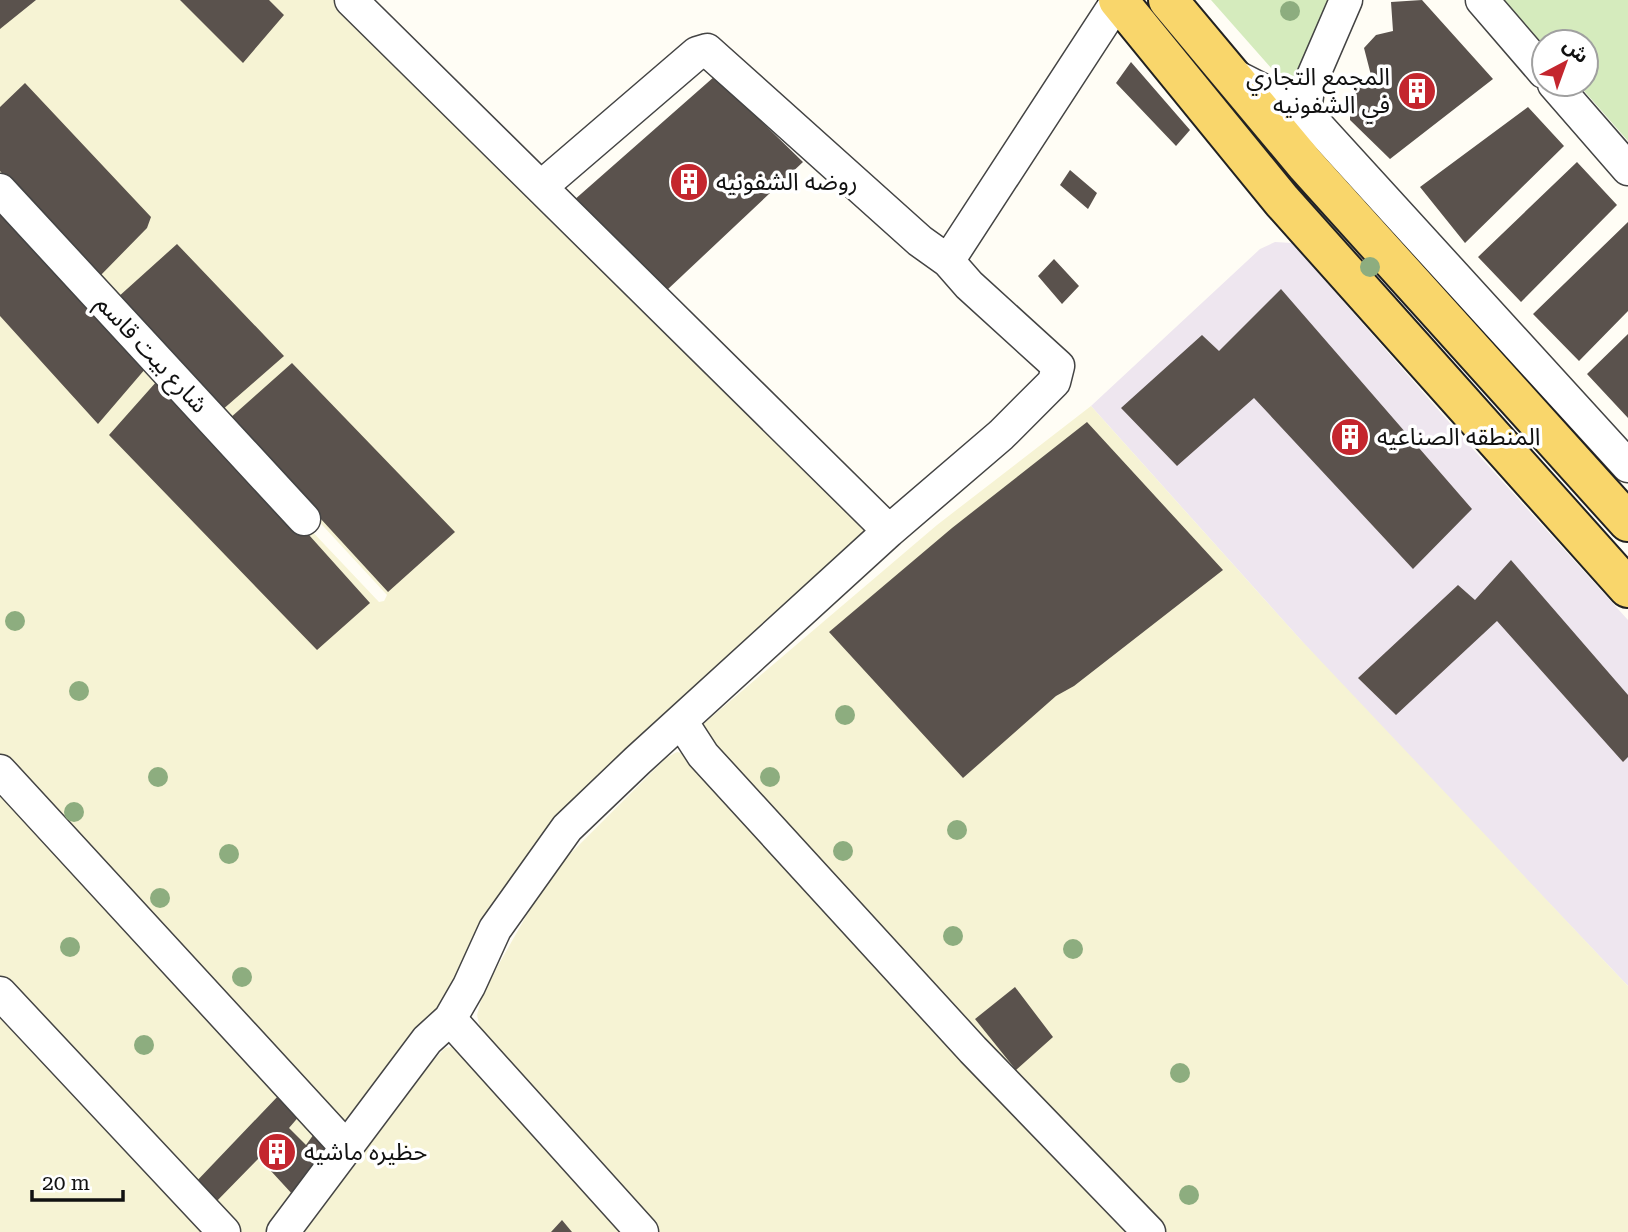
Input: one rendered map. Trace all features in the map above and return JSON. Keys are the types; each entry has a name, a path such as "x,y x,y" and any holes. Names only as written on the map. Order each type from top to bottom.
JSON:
{"main road":[{"path":"1118,0 1282,201 1628,588"},
{"path":"1168,0 1306,165 1628,522"}],"street":[{"path":"351,0 890,531"},
{"path":"948,261 1118,0"},
{"path":"1304,111 1308,88 1346,0"},
{"path":"1482,0 1530,56"},
{"path":"283,1232 427,1040 450,1019 469,986 495,929 567,828 890,531 1002,435 1054,382 1058,366 969,285 948,261 920,241 707,50 697,53 541,187"},
{"path":"1229,73 1304,111 1621,446"},
{"path":"1567,98 1628,169"},
{"name":"شارع بيت قاسم","path":"0,190 304,519"},
{"path":"681,721 703,755 973,1050 1149,1232"},
{"path":"0,771 347,1147"},
{"path":"0,993 224,1232"},
{"path":"450,1019 642,1232"}],"shaded area":[{"path":"0,0 335,0 864,526 868,534 577,806 453,995 266,1232 237,1232 0,979 0,202 379,602 384,601 387,595 0,177"},
{"path":"1275,242 1292,243 1628,620 1628,986 1334,677 1091,406 1260,249"},
{"path":"1091,406 1300,639 1628,986 1628,1232 1164,1232 708,746 702,725 937,525"},
{"path":"677,752 689,755 1134,1232 656,1232 482,1036 477,1015 483,992 546,881 666,758"},
{"path":"0,1007 211,1232 0,1232"},
{"path":"457,1046 630,1232 303,1232 432,1062 445,1048"}],"green space":[{"path":"1211,0 1335,0 1296,96"},
{"path":"1504,0 1628,0 1628,141 1590,98 1600,98 1600,28 1530,30"}],"building":[{"path":"0,0 36,0 0,29"},
{"path":"180,0 269,0 284,15 243,63"},
{"name":"المجمع التجاري في الشفونيه","path":"1422,0 1493,79 1390,159 1350,120 1350,102 1362,77 1372,79 1364,48 1376,35 1393,31 1391,2"},
{"path":"1131,62 1190,130 1176,146 1116,83"},
{"name":"روضه الشفونيه","path":"715,76 803,162 667,290 573,201"},
{"path":"25,83 151,217 147,228 99,277 90,272 0,171 0,107"},
{"path":"1528,107 1564,146 1465,243 1420,187"},
{"path":"1577,162 1617,205 1521,302 1478,257"},
{"path":"1070,170 1097,193 1088,209 1060,185"},
{"path":"0,210 146,368 98,424 0,316"},
{"path":"1628,222 1628,311 1579,361 1533,314"},
{"path":"177,244 284,356 221,411 117,298"},
{"path":"1054,259 1079,286 1062,304 1038,276"},
{"name":"المنطقه الصناعيه","path":"1281,289 1472,509 1413,569 1254,398 1177,466 1121,408 1202,335 1219,351"},
{"path":"1628,334 1628,418 1587,374"},
{"path":"292,363 455,532 388,592 229,419"},
{"path":"157,381 309,535 370,603 317,650 109,435"},
{"path":"1087,422 1223,570 1074,686 1056,696 963,778 829,632 952,528"},
{"path":"1511,560 1628,695 1628,757 1623,762 1497,621 1396,715 1358,678 1458,585 1475,600"},
{"path":"1015,987 1053,1037 1016,1070 975,1019"},
{"name":"حظيره ماشيه","path":"280,1094 301,1114 289,1128 306,1145 319,1127 335,1144 294,1196 259,1158 212,1206 193,1185"},
{"path":"562,1220 572,1232 551,1232"}],"place":[{"name":"المجمع التجاري في الشفونيه","path":"1417,91"},
{"name":"روضه الشفونيه","path":"689,182"},
{"name":"المنطقه الصناعيه","path":"1350,437"},
{"name":"حظيره ماشيه","path":"277,1152"}]}
